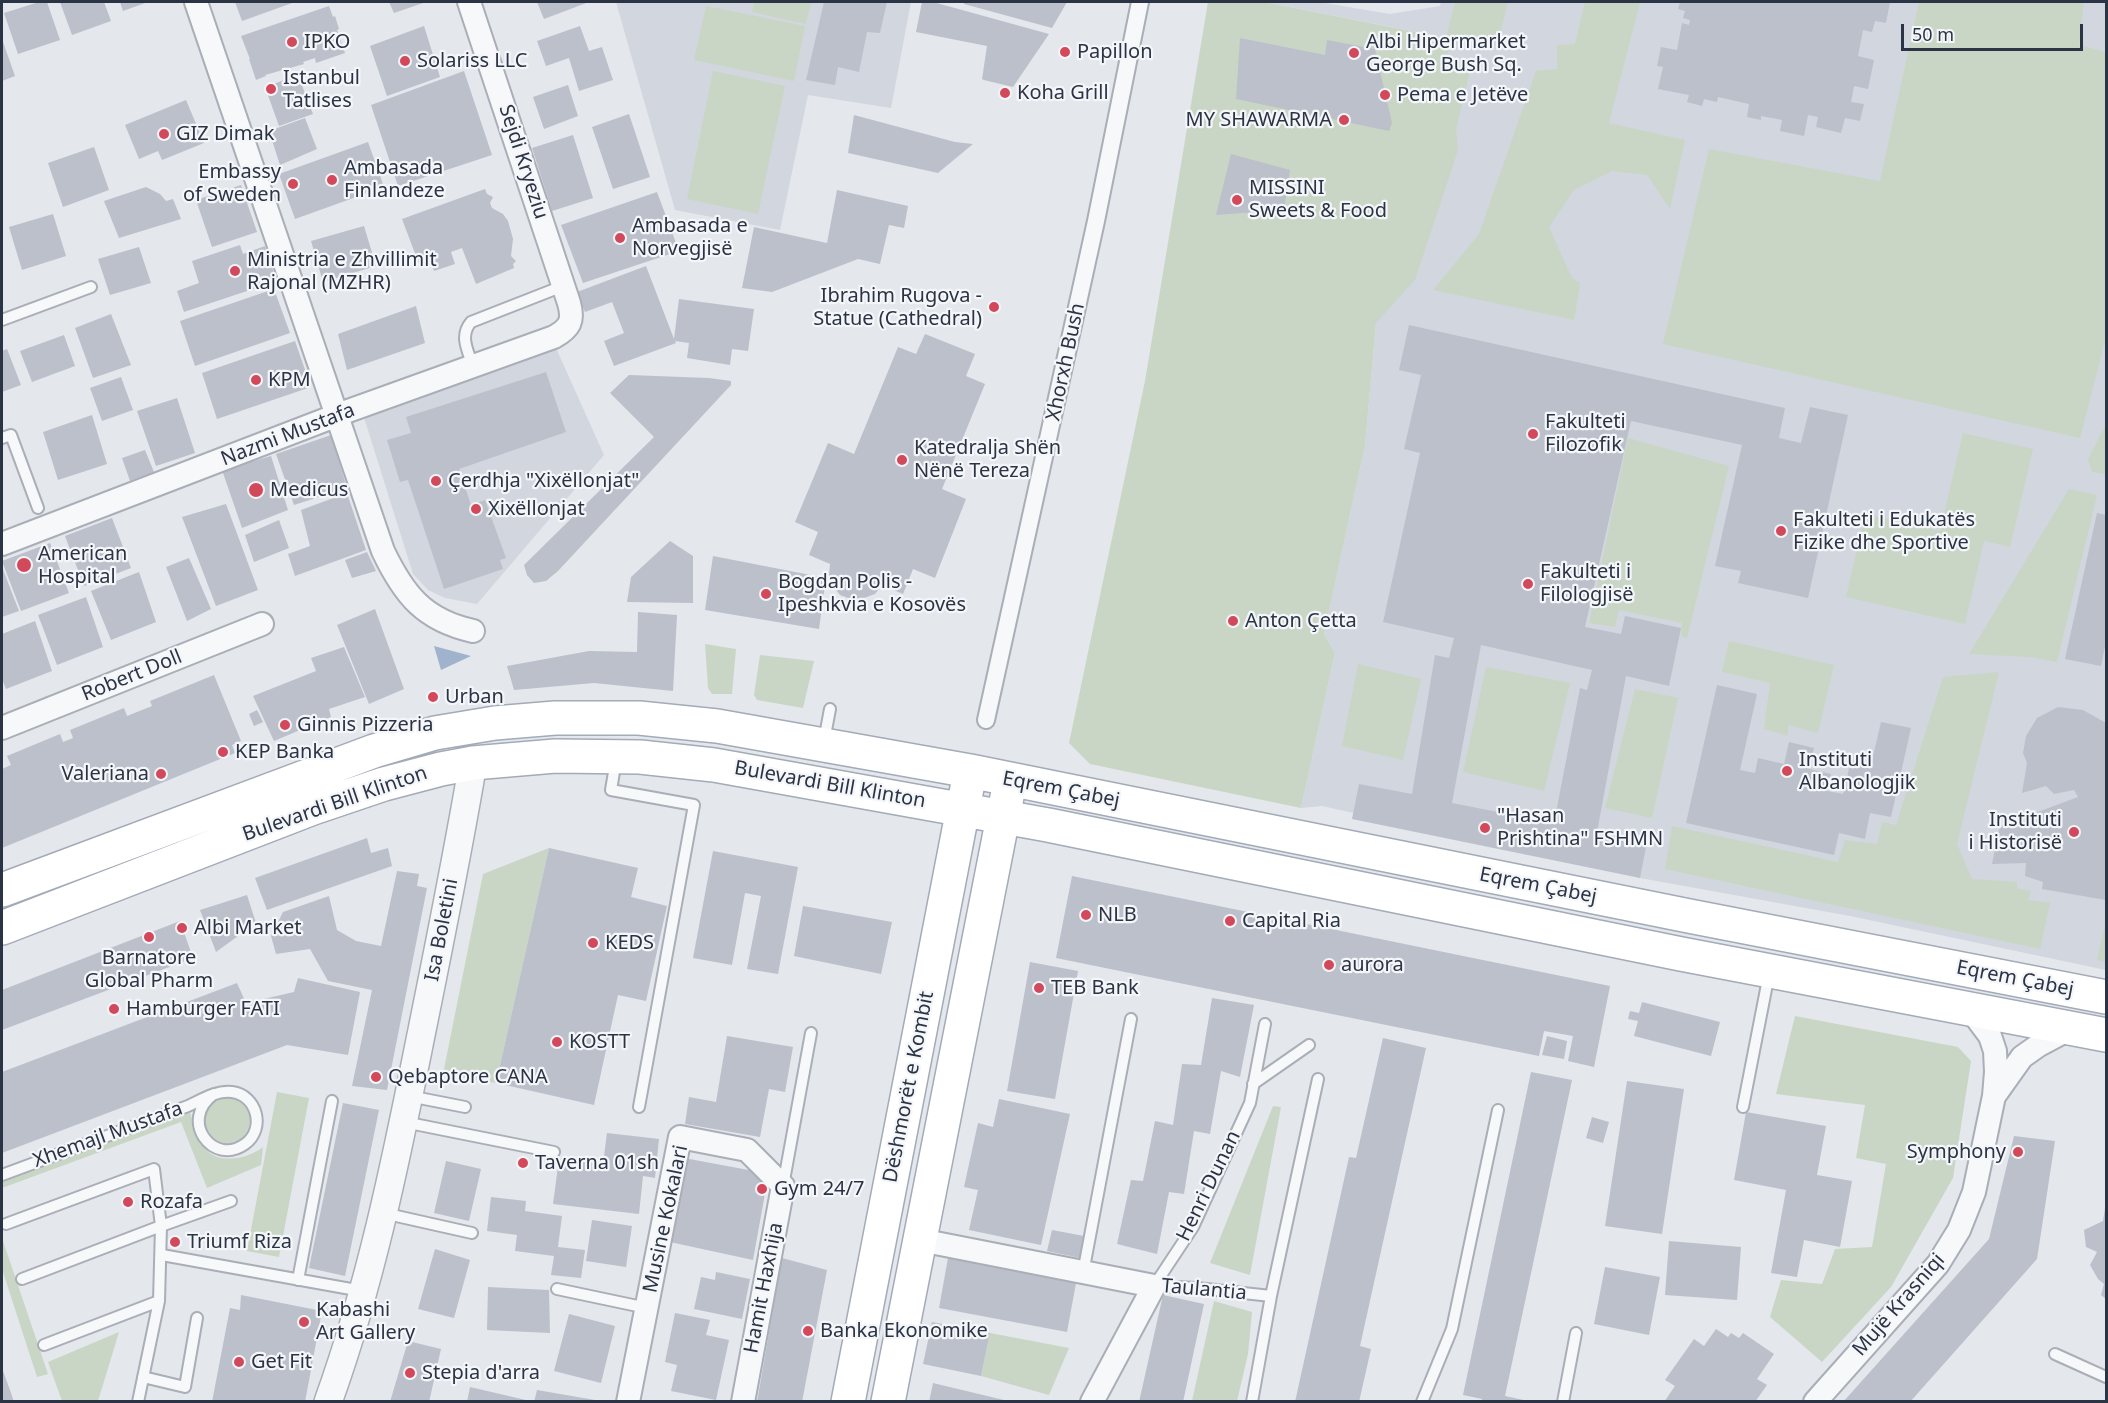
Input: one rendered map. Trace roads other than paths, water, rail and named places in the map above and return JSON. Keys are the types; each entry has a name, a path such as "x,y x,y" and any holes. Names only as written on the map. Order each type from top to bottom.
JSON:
{"main road":[{"name":"Bulevardi Bill Klinton","path":"2,890 374,751 435,733 495,723 555,718 639,718 717,726 970,771"},
{"name":"Bulevardi Bill Klinton","path":"2,928 313,808 384,784 473,763 555,756 640,757 714,765 1003,818"},
{"name":"Eqrem Çabej","path":"970,771 1679,914 2106,997"},
{"name":"Dëshmorët e Kombit","path":"848,1401 970,771"},
{"name":"Dëshmorët e Kombit","path":"888,1401 1010,780"},
{"name":"Eqrem Çabej","path":"1003,818 2106,1035"}],"street":[{"path":"196,2 363,496 392,570 420,608 452,626 473,631"},
{"name":"Sejdi Kryeziu","path":"469,2 572,313 571,323"},
{"name":"Xhorxh Bush","path":"986,720 1096,222 1140,2"},
{"name":"Nazmi Mustafa","path":"2,541 554,337 566,330 571,323"},
{"name":"Robert Doll","path":"2,728 262,624"},
{"name":"Isa Boletini","path":"328,1401 364,1291 383,1213 459,845 473,763"},
{"path":"1970,1008 1990,1036 1995,1051 1994,1096"},
{"path":"1994,1096 2022,1057 2039,1044 2071,1028"},
{"name":"Mujë Krasniqi","path":"1815,1401 1938,1264 1959,1230 1974,1192 1994,1096"},
{"name":"Musine Kokalari","path":"628,1401 680,1137 747,1150 783,1186"},
{"name":"Hamit Haxhija","path":"743,1401 783,1186"},
{"name":"Taulantia","path":"920,1240 1154,1286"},
{"name":"Henri Dunan","path":"1092,1401 1154,1286"}],"lane":[{"path":"473,366 464,335 465,328 471,322 563,286"},
{"path":"2,320 91,287"},
{"path":"2,438 11,435 38,508"},
{"path":"823,744 830,709"},
{"path":"617,756 611,790 694,805 639,1107"},
{"path":"1743,1107 1769,970"},
{"path":"1083,1273 1131,1019"},
{"name":"Henri Dunan","path":"1154,1286 1193,1227 1250,1103 1265,1024"},
{"name":"Hamit Haxhija","path":"783,1186 811,1033"},
{"path":"1253,1084 1309,1045"},
{"name":"Taulantia","path":"1154,1286 1271,1296 1318,1079"},
{"name":"Xhemajl Mustafa","path":"2,1174 214,1094 223,1091 242,1095 255,1109 256,1129 245,1144 227,1150 217,1148 202,1136 198,1117 206,1100 214,1094"},
{"path":"298,1280 332,1101"},
{"path":"406,1109 465,1107"},
{"path":"406,1109 554,1152"},
{"path":"1422,1401 1452,1329 1498,1110"},
{"path":"6,1224 154,1168 161,1226 159,1301 138,1401"},
{"path":"22,1279 231,1201"},
{"path":"383,1213 472,1233"},
{"path":"162,1255 364,1291"},
{"name":"Musine Kokalari","path":"557,1289 647,1308"},
{"path":"1252,1401 1271,1296"},
{"path":"44,1345 159,1301"},
{"path":"144,1377 185,1387 197,1318"},
{"path":"1563,1401 1576,1333"},
{"path":"2055,1354 2106,1377"}],"water":[{"path":"434,646 471,656 441,670"}],"place":[{"name":"IPKO","path":"292,42"},
{"name":"Papillon","path":"1065,52"},
{"name":"Albi Hipermarket George Bush Sq.","path":"1354,53"},
{"name":"Solariss LLC","path":"405,61"},
{"name":"Istanbul Tatlises","path":"271,89"},
{"name":"Koha Grill","path":"1005,93"},
{"name":"Pema e Jetëve","path":"1385,95"},
{"name":"MY SHAWARMA","path":"1344,120"},
{"name":"GIZ Dimak","path":"164,134"},
{"name":"Ambasada Finlandeze","path":"332,180"},
{"name":"Embassy of Sweden","path":"293,184"},
{"name":"MISSINI Sweets & Food","path":"1237,200"},
{"name":"Ambasada e Norvegjisë","path":"620,238"},
{"name":"Ministria e Zhvillimit Rajonal (MZHR)","path":"235,271"},
{"name":"Ibrahim Rugova - Statue (Cathedral)","path":"994,307"},
{"name":"KPM","path":"256,380"},
{"name":"Fakulteti Filozofik","path":"1533,434"},
{"name":"Katedralja Shën Nënë Tereza","path":"902,460"},
{"name":"Çerdhja \"Xixëllonjat\"","path":"436,481"},
{"name":"Medicus","path":"256,490"},
{"name":"Xixëllonjat","path":"476,509"},
{"name":"Fakulteti i Edukatës Fizike dhe Sportive","path":"1781,531"},
{"name":"American Hospital","path":"24,565"},
{"name":"Fakulteti i Filologjisë","path":"1528,584"},
{"name":"Bogdan Polis - Ipeshkvia e Kosovës","path":"766,594"},
{"name":"Anton Çetta","path":"1233,621"},
{"name":"Urban","path":"433,697"},
{"name":"Ginnis Pizzeria","path":"285,725"},
{"name":"KEP Banka","path":"223,752"},
{"name":"Instituti Albanologjik","path":"1787,771"},
{"name":"Valeriana","path":"161,774"},
{"name":"\"Hasan Prishtina\" FSHMN","path":"1485,828"},
{"name":"Instituti i Historisë","path":"2074,832"},
{"name":"NLB","path":"1086,915"},
{"name":"Capital Ria","path":"1230,921"},
{"name":"Albi Market","path":"182,928"},
{"name":"Barnatore Global Pharm","path":"149,937"},
{"name":"KEDS","path":"593,943"},
{"name":"aurora","path":"1329,965"},
{"name":"TEB Bank","path":"1039,988"},
{"name":"Hamburger FATI","path":"114,1009"},
{"name":"KOSTT","path":"557,1042"},
{"name":"Qebaptore CANA","path":"376,1077"},
{"name":"Symphony","path":"2018,1152"},
{"name":"Taverna 01sh","path":"523,1163"},
{"name":"Gym 24/7","path":"762,1189"},
{"name":"Rozafa","path":"128,1202"},
{"name":"Triumf Riza","path":"175,1242"},
{"name":"Kabashi Art Gallery","path":"304,1322"},
{"name":"Banka Ekonomike","path":"808,1331"},
{"name":"Get Fit","path":"239,1362"},
{"name":"Stepia d'arra","path":"410,1373"}]}
